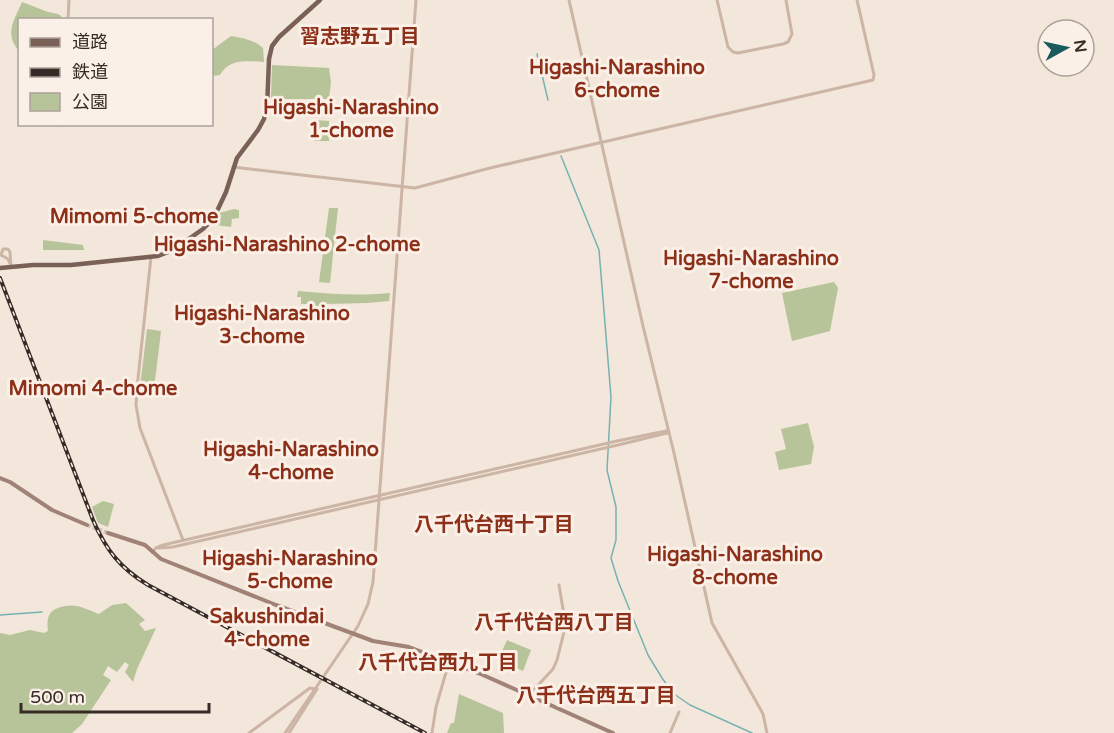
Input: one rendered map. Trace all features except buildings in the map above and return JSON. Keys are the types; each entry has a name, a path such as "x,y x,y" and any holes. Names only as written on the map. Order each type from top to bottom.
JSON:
{"main road":[{"path":"0,268 11,265 64,265 151,257 173,250 199,233 215,215 239,155 266,115 269,59 272,46 279,36 320,0"},
{"path":"0,477 52,510 87,525"},
{"path":"108,532 145,545 161,559 213,580 353,634 374,641 409,647 449,662 613,733"}],"street":[{"path":"68,18 69,0"},
{"path":"287,733 353,634 364,614 373,582 416,0"},
{"path":"569,0 712,623 763,714 767,733"},
{"path":"717,0 728,47 738,53 788,42 792,31 786,0"},
{"path":"233,167 418,187 490,168 873,80 874,75 857,0"},
{"path":"3,249 8,249 10,252 11,265 8,259 1,255 3,249"},
{"path":"151,257 137,388 137,410 143,435 184,543"},
{"path":"152,552 160,546 184,543 644,439 668,431"},
{"path":"529,695 553,669 557,660 565,628 559,585"},
{"path":"432,733 436,707 449,662"},
{"path":"249,733 310,688 316,688"},
{"path":"670,733 679,712"}],"green space":[{"path":"22,2 58,14 62,18 18,18 18,50 14,45 11,33"},
{"path":"231,36 244,39 263,48 264,62 234,63 220,75 213,76 213,49"},
{"path":"272,65 329,68 331,82 329,99 271,99"},
{"path":"315,120 329,121 329,141 314,141"},
{"path":"329,208 338,208 330,283 319,282"},
{"path":"239,210 239,218 232,219 231,227 216,225 215,221 219,213"},
{"path":"43,240 83,245 84,250 43,250"},
{"path":"834,282 838,288 830,331 792,341 782,293"},
{"path":"298,291 344,294 390,293 389,301 323,304 322,308 313,308 313,304 301,304 301,297 297,297"},
{"path":"147,329 161,331 154,389 140,387"},
{"path":"808,423 814,447 811,464 779,470 775,452 786,449 781,429"},
{"path":"103,501 114,504 108,527 98,523 92,507"},
{"path":"126,603 145,620 139,624 145,631 156,628 133,682 125,672 129,665 125,662 117,672 108,666 103,675 111,680 82,724 72,733 0,733 0,633 10,635 30,630 44,633 48,631 50,614 64,606 79,606 99,614 112,605"},
{"path":"507,640 531,650 523,671 498,660"},
{"path":"459,694 503,713 504,733 447,733 451,723 454,723"}],"waterway":[{"path":"537,54 548,100"},
{"path":"561,156 599,250 611,397 607,470 616,507 616,540 611,558 618,581 648,655 674,694 690,705 752,733"},
{"path":"0,615 42,612"}],"tunnel":[{"path":"87,525 108,533"}],"railway":[{"path":"0,278 93,520 103,540 122,565 148,585 425,733"}],"district":[{"name":"習志野五丁目","path":"360,37"},
{"name":"Higashi-Narashino 6-chome","path":"617,80"},
{"name":"Higashi-Narashino 1-chome","path":"351,120"},
{"name":"Mimomi 5-chome","path":"134,217"},
{"name":"Higashi-Narashino 2-chome","path":"287,245"},
{"name":"Higashi-Narashino 7-chome","path":"751,270"},
{"name":"Higashi-Narashino 3-chome","path":"262,326"},
{"name":"Mimomi 4-chome","path":"93,389"},
{"name":"Higashi-Narashino 4-chome","path":"291,462"},
{"name":"八千代台西十丁目","path":"494,525"},
{"name":"Higashi-Narashino 8-chome","path":"735,566"},
{"name":"Higashi-Narashino 5-chome","path":"290,570"},
{"name":"八千代台西八丁目","path":"554,623"},
{"name":"Sakushindai 4-chome","path":"267,628"},
{"name":"八千代台西九丁目","path":"438,663"},
{"name":"八千代台西五丁目","path":"596,696"}]}
